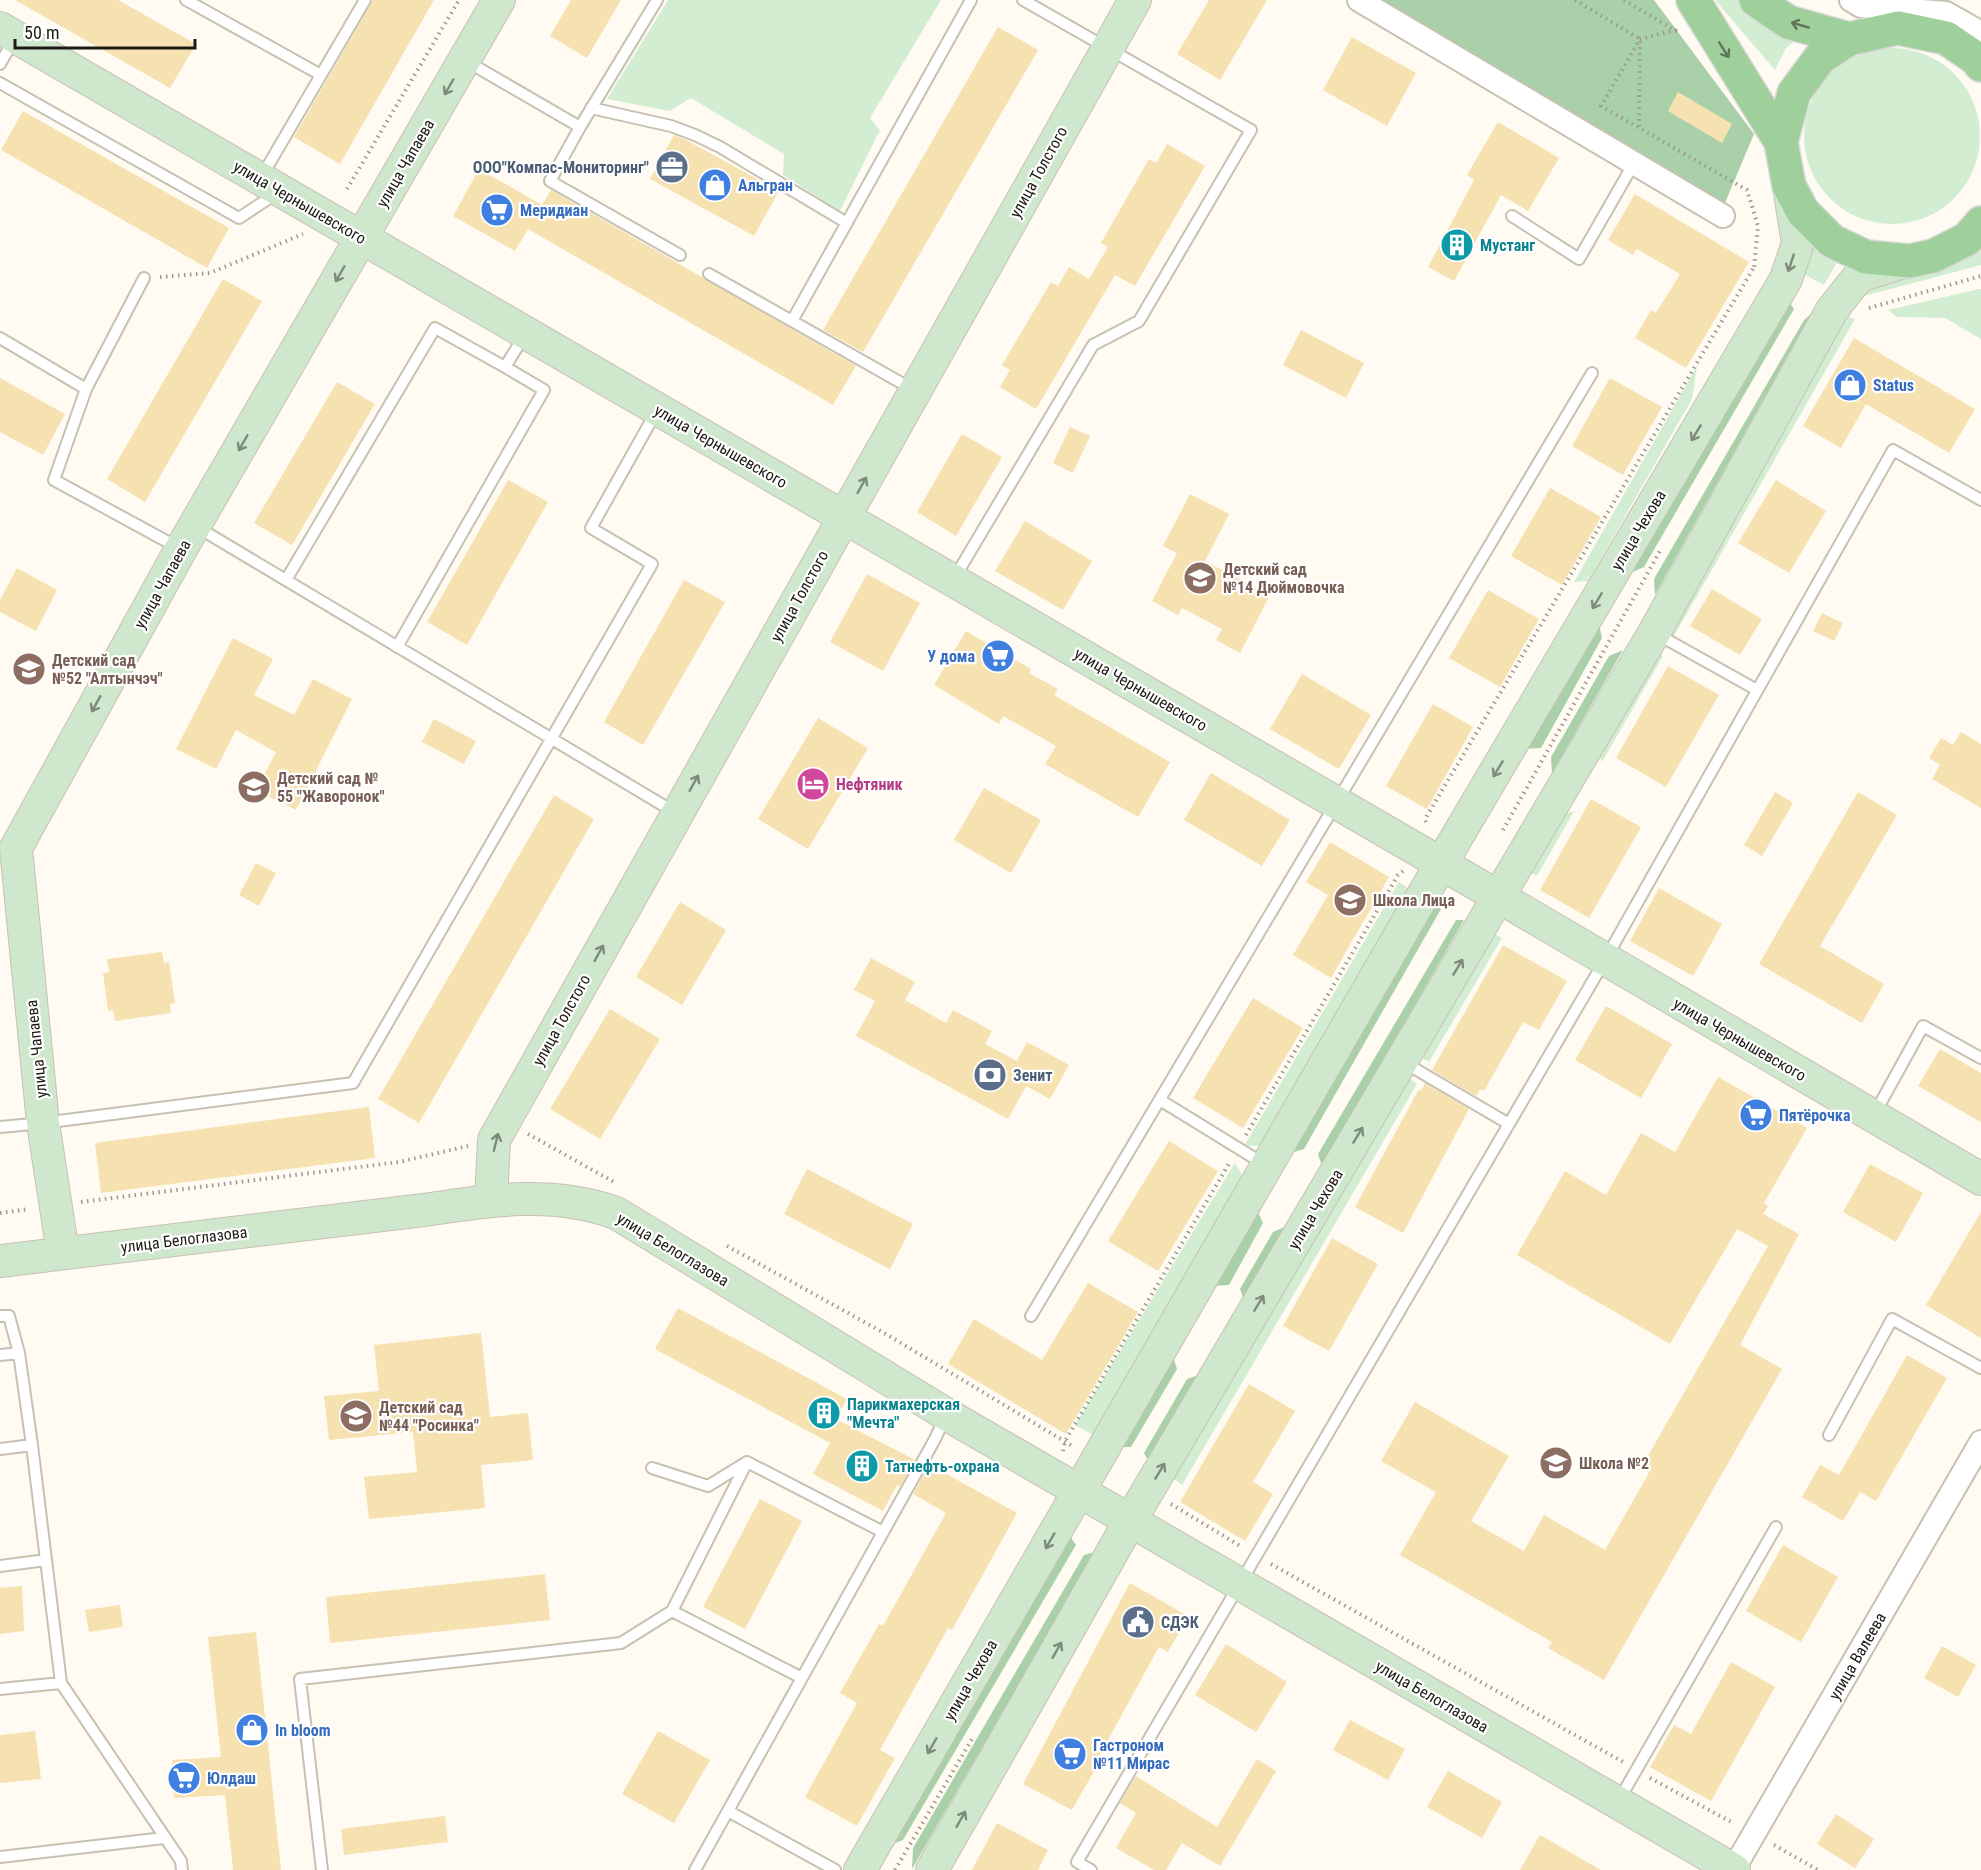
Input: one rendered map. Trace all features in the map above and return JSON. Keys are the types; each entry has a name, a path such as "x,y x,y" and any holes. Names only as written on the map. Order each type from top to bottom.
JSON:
{"main road":[{"path":"1756,0 1788,22 1849,39"},
{"path":"1689,13 1781,142"},
{"path":"1981,65 1974,57 1946,38 1898,28 1849,39 1820,58 1794,93 1781,142 1789,186 1803,212 1832,241 1866,257 1921,258 1981,243"},
{"path":"1921,258 1967,239 1981,223"}],"street":[{"name":"улица Чапаева","path":"63,1253 8,843 499,0"},
{"name":"улица Толстого","path":"491,1199 494,1140 1134,0"},
{"path":"1359,0 1723,216"},
{"path":"1851,0 1861,6 1948,9 1981,33"},
{"name":"улица Чернышевского","path":"8,32 1441,864"},
{"name":"улица Чехова","path":"860,1870 1441,864 1786,279 1798,243 1789,186"},
{"name":"улица Чехова","path":"932,1870 1130,1521 1654,633 1832,310 1859,276 1921,258"},
{"path":"1441,864 1499,897"},
{"name":"улица Чернышевского","path":"1499,897 1981,1179"},
{"name":"улица Белоглазова","path":"0,1261 424,1210 491,1199 566,1201 594,1206 616,1214 946,1414 1080,1490"},
{"name":"улица Валеева","path":"1733,1870 1981,1442"},
{"path":"1080,1490 1130,1521"},
{"name":"улица Белоглазова","path":"1130,1521 1733,1870"}],"lane":[{"path":"186,0 321,75"},
{"path":"0,83 239,218 270,185 321,75 365,0"},
{"path":"657,0 591,108 550,181 680,255"},
{"path":"792,321 971,0"},
{"path":"954,580 1093,345 1139,321 1251,130 1023,0"},
{"path":"0,64 8,32"},
{"path":"465,60 580,127"},
{"path":"591,108 671,126 695,135 720,147 847,223"},
{"path":"1512,216 1579,259 1634,163"},
{"path":"709,274 915,390"},
{"path":"144,278 86,389 54,480 286,580 677,814"},
{"path":"286,580 435,328 544,390 397,647"},
{"path":"505,367 526,333"},
{"path":"0,338 86,389"},
{"path":"1031,1316 1593,373"},
{"path":"0,1127 353,1083 652,564 591,528 658,409"},
{"path":"1091,1870 1075,1866 1605,960 1893,450 1981,500"},
{"path":"1654,633 1757,690"},
{"path":"1873,1116 1923,1026 1981,1058"},
{"path":"1402,1061 1509,1124"},
{"path":"1160,1100 1267,1166"},
{"path":"0,1316 9,1316 18,1353 32,1445 61,1683 181,1861 182,1870"},
{"path":"1828,1435 1892,1319 1981,1368"},
{"path":"0,1355 18,1353"},
{"path":"695,1870 935,1439 946,1414"},
{"path":"0,1449 32,1445"},
{"path":"747,1462 883,1532"},
{"path":"652,1468 708,1486 747,1462"},
{"path":"322,1870 300,1679 621,1643 672,1611 747,1462"},
{"path":"1617,1803 1776,1527"},
{"path":"0,1566 46,1560"},
{"path":"672,1611 802,1678"},
{"path":"0,1689 61,1683"},
{"path":"728,1811 836,1870"},
{"path":"0,1857 164,1838"}],"path":[{"path":"347,189 459,0"},
{"path":"1575,0 1640,39"},
{"path":"1624,0 1684,36"},
{"path":"1427,828 1425,819 1753,269 1758,226 1746,190 1601,106 1640,39 1675,30 1689,13"},
{"path":"1639,128 1640,39"},
{"path":"144,278 210,273 306,233"},
{"path":"1753,269 1761,273"},
{"path":"1863,313 1872,306 1981,276"},
{"path":"1503,830 1665,543"},
{"path":"0,1213 399,1162 528,1134 620,1186"},
{"path":"723,1243 886,1335 1075,1448"},
{"path":"1162,1500 1636,1770 1818,1870"}],"green space":[{"path":"668,0 941,0 870,118 880,130 840,211 783,175 784,154 691,98 670,111 607,99"},
{"path":"1379,0 1654,0 1754,134 1725,203"},
{"path":"1715,0 1737,0 1802,35 1786,48 1775,70"},
{"path":"1892,48 1926,55 1941,63 1954,74 1965,87 1973,102 1980,136 1973,170 1965,185 1954,198 1941,209 1926,217 1892,224 1858,217 1843,209 1830,198 1819,185 1811,170 1804,136 1811,102 1819,87 1830,74 1843,63 1858,55"},
{"path":"1814,243 1840,257 1824,285 1798,271"},
{"path":"1981,251 1981,265 1849,300 1872,280 1963,253"},
{"path":"1981,289 1981,339 1945,318 1897,317 1888,310"},
{"path":"1787,298 1794,309 1644,567 1628,574"},
{"path":"1811,314 1655,595 1654,579 1804,320"},
{"path":"1844,315 1855,319 1674,636 1662,631"},
{"path":"1697,366 1692,399 1588,581 1574,582"},
{"path":"1599,624 1602,638 1541,748 1524,749"},
{"path":"1652,649 1663,656 1602,762 1596,747"},
{"path":"1623,650 1552,773 1551,757 1609,656"},
{"path":"1574,811 1537,876 1526,870 1556,817"},
{"path":"1399,882 1412,891 1266,1143 1244,1146"},
{"path":"1436,901 1441,909 1304,1149 1290,1153"},
{"path":"1456,920 1464,920 1322,1166 1318,1154"},
{"path":"1493,933 1502,938 1429,1062 1420,1057"},
{"path":"1408,1077 1417,1084 1182,1485 1174,1479"},
{"path":"1235,1163 1241,1173 1241,1186 1095,1436 1075,1425"},
{"path":"1257,1210 1263,1223 1229,1285 1213,1286"},
{"path":"1287,1226 1244,1300 1240,1289 1273,1232"},
{"path":"1173,1356 1177,1369 1131,1447 1120,1447"},
{"path":"1202,1374 1150,1464 1144,1453 1187,1379"},
{"path":"1069,1535 1076,1545 903,1840 887,1846"},
{"path":"1095,1552 912,1869 913,1848 1084,1555"}],"building":[{"path":"15,0 118,0 196,44 170,88"},
{"path":"373,0 434,0 340,164 294,137"},
{"path":"571,0 621,0 587,58 550,36"},
{"path":"1209,0 1267,0 1220,80 1177,54"},
{"path":"998,27 1038,50 863,352 823,330"},
{"path":"1352,37 1416,73 1387,126 1323,90"},
{"path":"1678,92 1732,124 1722,143 1668,111"},
{"path":"23,111 229,228 207,268 1,150"},
{"path":"1498,122 1559,158 1528,211 1501,195 1454,281 1428,267 1474,180 1467,175"},
{"name":"Альгран","path":"674,135 779,191 754,236 650,179"},
{"path":"1167,144 1205,166 1135,286 1115,275 1036,409 1000,387 1010,370 1002,365 1051,282 1058,286 1069,267 1089,279 1108,247 1101,243 1149,159 1156,163"},
{"path":"479,169 542,205 551,190 856,366 833,405 528,229 515,251 453,216"},
{"path":"1635,194 1749,262 1686,368 1635,338 1651,310 1656,313 1680,274 1637,249 1633,255 1608,240"},
{"path":"223,279 262,301 145,502 107,479"},
{"path":"1301,330 1364,363 1346,398 1283,365"},
{"path":"1854,338 1975,409 1949,453 1866,404 1841,448 1803,426"},
{"path":"0,378 65,414 43,455 0,432"},
{"path":"1610,378 1662,407 1623,475 1572,446"},
{"path":"337,382 375,404 292,545 254,523"},
{"path":"1070,427 1090,436 1073,473 1053,463"},
{"path":"962,434 1002,457 956,536 917,512"},
{"path":"508,480 548,502 467,645 427,622"},
{"path":"1776,480 1826,511 1789,573 1738,543"},
{"path":"1550,488 1601,517 1562,585 1511,556"},
{"name":"Детский сад №14 Дюймовочка","path":"1190,494 1229,514 1205,561 1270,595 1240,653 1216,640 1222,629 1182,608 1178,615 1152,601 1177,553 1163,546"},
{"path":"1025,521 1092,561 1063,610 995,571"},
{"path":"17,568 57,590 36,631 0,612 0,600"},
{"path":"867,574 920,603 883,671 830,642"},
{"path":"684,580 725,602 643,745 604,722"},
{"path":"1712,589 1762,619 1740,655 1690,626"},
{"path":"1488,590 1539,619 1500,687 1449,658"},
{"path":"1822,613 1843,623 1834,641 1813,631"},
{"path":"966,631 1031,669 1029,673 1058,689 1054,695 1170,762 1138,817 1045,764 1056,746 1003,716 999,724 934,685"},
{"path":"233,638 273,659 254,695 294,715 313,679 352,699 296,810 256,790 276,752 236,730 216,769 176,749"},
{"path":"1668,666 1719,695 1666,787 1616,758"},
{"path":"1302,674 1371,715 1339,769 1270,729"},
{"path":"1433,704 1473,727 1427,809 1386,786"},
{"name":"Нефтяник","path":"818,718 868,748 808,849 758,819"},
{"path":"434,719 476,741 464,764 422,742"},
{"path":"1961,732 1981,744 1981,808 1932,779 1940,765 1929,758 1941,738 1953,745"},
{"path":"1211,773 1290,820 1262,866 1184,820"},
{"path":"984,788 1041,820 1011,873 954,840"},
{"path":"1775,792 1793,803 1762,856 1744,845"},
{"path":"1858,792 1897,815 1820,946 1884,984 1862,1023 1759,964"},
{"path":"554,795 594,819 419,1123 378,1099"},
{"path":"1591,799 1641,827 1589,918 1540,890"},
{"path":"1330,842 1389,877 1331,978 1293,955 1328,895 1306,882"},
{"path":"256,863 276,873 259,906 239,895"},
{"path":"1659,888 1722,924 1693,976 1630,941"},
{"path":"680,902 726,930 682,1005 636,977"},
{"path":"1503,945 1567,981 1539,1030 1523,1022 1484,1091 1480,1089 1476,1096 1432,1070"},
{"path":"162,952 164,963 169,962 175,1003 170,1004 171,1013 115,1021 113,1010 108,1011 103,973 109,972 107,959"},
{"path":"871,958 915,982 905,1000 946,1023 953,1010 992,1031 985,1044 1017,1061 1027,1042 1069,1065 1050,1099 1026,1086 1008,1119 856,1036 875,1001 854,990"},
{"path":"1253,998 1303,1028 1243,1128 1193,1098"},
{"path":"1606,1006 1672,1044 1641,1098 1575,1060"},
{"path":"610,1009 660,1039 600,1139 550,1109"},
{"path":"1940,1049 1981,1073 1981,1122 1918,1086"},
{"path":"1718,1077 1807,1128 1764,1203 1768,1206 1763,1214 1799,1234 1740,1345 1782,1369 1604,1680 1548,1648 1552,1642 1400,1555 1436,1492 1381,1461 1415,1402 1509,1456 1471,1521 1524,1551 1544,1515 1605,1550 1649,1473 1641,1468 1768,1246 1737,1229 1670,1344 1517,1255 1565,1171 1606,1195 1641,1133 1675,1152"},
{"path":"1425,1083 1469,1109 1403,1233 1355,1207 1419,1089 1421,1091"},
{"path":"369,1107 375,1158 101,1193 95,1143"},
{"path":"1169,1141 1218,1171 1158,1271 1108,1241"},
{"path":"1870,1164 1923,1193 1896,1242 1843,1212"},
{"path":"807,1169 913,1224 890,1269 784,1214"},
{"path":"1981,1212 1981,1338 1926,1305"},
{"path":"1332,1238 1378,1264 1329,1351 1283,1326"},
{"path":"1088,1283 1138,1312 1066,1434 948,1364 974,1319 1042,1360"},
{"path":"678,1308 847,1399 836,1419 915,1460 900,1487 897,1485 883,1511 813,1474 830,1443 655,1349"},
{"path":"481,1333 490,1417 528,1413 533,1460 481,1465 485,1508 369,1519 364,1477 417,1472 413,1432 329,1440 324,1396 379,1391 374,1345"},
{"path":"1907,1355 1947,1378 1876,1501 1860,1492 1843,1521 1802,1497 1820,1465 1839,1475"},
{"path":"1249,1384 1295,1411 1253,1482 1273,1494 1245,1541 1180,1502"},
{"path":"928,1467 933,1469 934,1467 1017,1513 952,1630 948,1628 880,1750 895,1758 857,1826 805,1797 857,1703 840,1693 879,1624 883,1626 946,1513 913,1494"},
{"path":"760,1499 802,1521 745,1629 703,1607"},
{"path":"1783,1545 1838,1577 1801,1642 1746,1611"},
{"path":"545,1574 550,1620 330,1643 326,1597"},
{"path":"1130,1583 1188,1616 1168,1652 1159,1647 1072,1810 1023,1784"},
{"path":"22,1586 24,1631 0,1634 0,1588"},
{"path":"120,1605 123,1627 89,1632 85,1610"},
{"path":"256,1632 281,1870 233,1870 225,1795 174,1798 172,1760 221,1757 208,1637"},
{"path":"1226,1644 1287,1682 1256,1732 1195,1695"},
{"path":"1942,1646 1976,1665 1958,1697 1924,1678"},
{"path":"1731,1662 1775,1687 1711,1801 1650,1767 1674,1725 1691,1734"},
{"path":"1350,1720 1405,1749 1388,1780 1333,1750"},
{"path":"35,1731 41,1779 0,1783 0,1735"},
{"path":"658,1731 710,1760 674,1823 622,1794"},
{"path":"1257,1759 1276,1771 1220,1866 1182,1843 1166,1870 1154,1870 1116,1848 1136,1813 1120,1803 1136,1776 1217,1827"},
{"path":"1448,1771 1502,1802 1482,1838 1427,1807"},
{"path":"1836,1814 1874,1839 1855,1868 1817,1844"},
{"path":"445,1816 448,1842 344,1855 341,1829"},
{"path":"997,1823 1048,1850 1038,1870 972,1870"},
{"path":"1540,1835 1601,1870 1520,1870"}],"place":[{"name":"ООО\"Компас-Мониторинг\"","path":"672,167"},
{"name":"Альгран","path":"715,185"},
{"name":"Меридиан","path":"497,210"},
{"name":"Мустанг","path":"1457,245"},
{"name":"Status","path":"1850,385"},
{"name":"Детский сад №14 Дюймовочка","path":"1200,578"},
{"name":"У дома","path":"998,656"},
{"name":"Детский сад №52 \"Алтынчэч\"","path":"29,669"},
{"name":"Нефтяник","path":"813,784"},
{"name":"Детский сад № 55 \"Жаворонок\"","path":"254,787"},
{"name":"Школа Лица","path":"1350,900"},
{"name":"Зенит","path":"990,1075"},
{"name":"Пятёрочка","path":"1756,1115"},
{"name":"Парикмахерская \"Мечта\"","path":"824,1413"},
{"name":"Детский сад №44 \"Росинка\"","path":"356,1416"},
{"name":"Школа №2","path":"1556,1463"},
{"name":"Татнефть-охрана","path":"862,1466"},
{"name":"СДЭК","path":"1138,1622"},
{"name":"In bloom","path":"252,1730"},
{"name":"Гастроном №11 Мирас","path":"1070,1754"},
{"name":"Юлдаш","path":"184,1778"}]}
